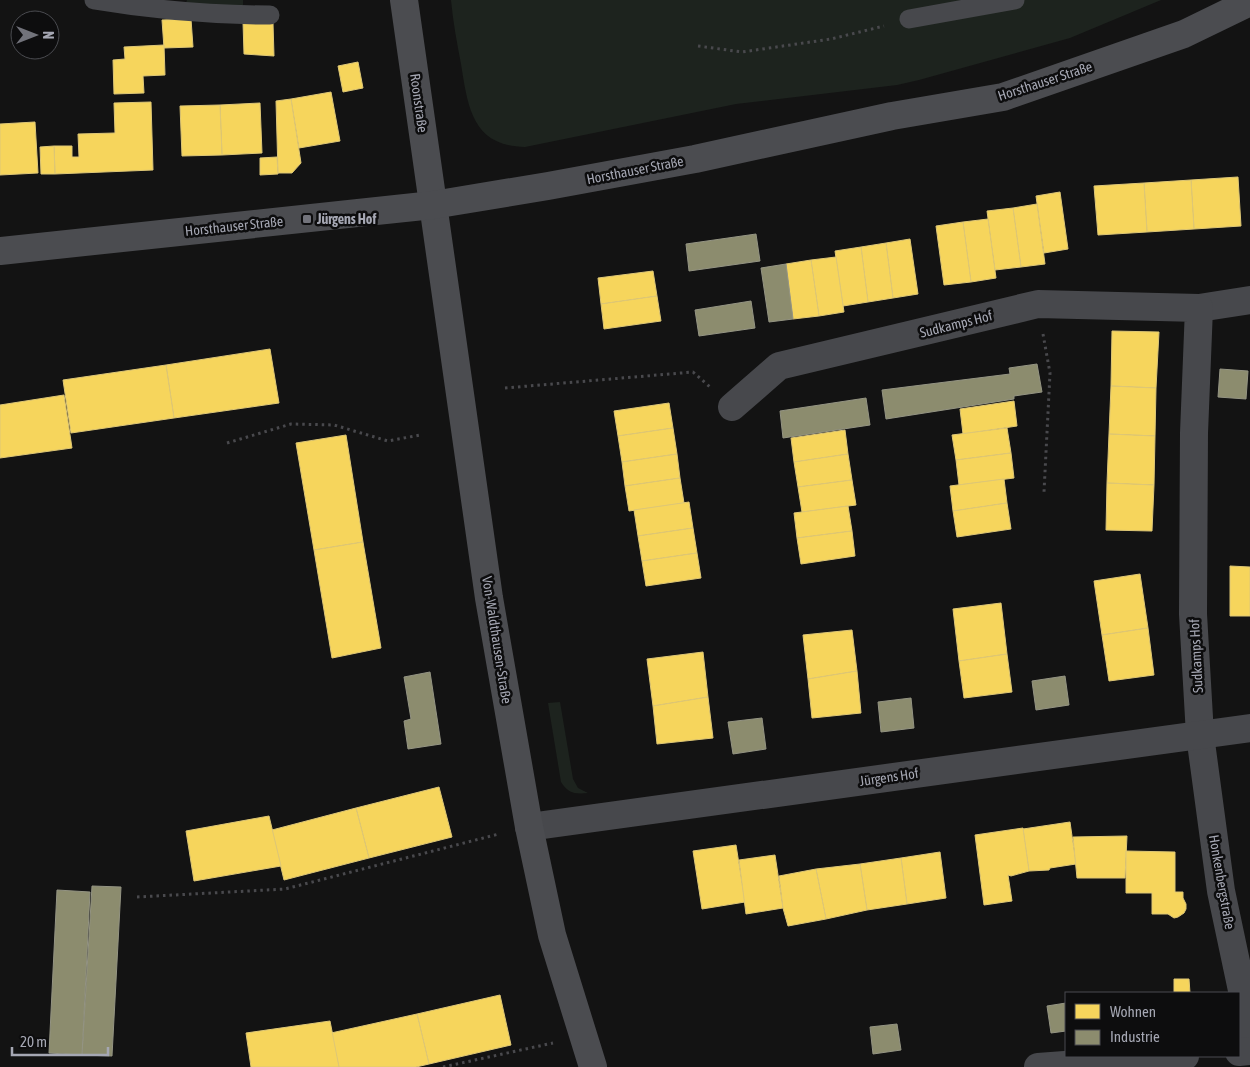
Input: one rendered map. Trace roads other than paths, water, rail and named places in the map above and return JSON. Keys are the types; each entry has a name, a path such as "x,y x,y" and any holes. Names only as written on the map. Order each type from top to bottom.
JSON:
{"main road":[{"name":"Roonstraße","path":"404,0 434,205"},
{"name":"Horsthauser Straße","path":"0,251 434,205 685,161 892,116 1003,97 1184,34 1250,2"},
{"name":"Von-Waldthausen-Straße","path":"434,205 489,598 529,827 552,935 593,1067"}],"street":[{"name":"Sudkamps Hof","path":"732,407 779,366 1038,304 1199,308 1250,300"},
{"name":"Sudkamps Hof","path":"1199,308 1194,432 1193,614 1200,735"},
{"name":"Jürgens Hof","path":"529,827 1250,728"},
{"name":"Honkenbergstraße","path":"1200,735 1221,891 1250,1028"},
{"path":"1038,1067 1172,1057"}],"lane":[{"path":"94,0 127,6 221,15 270,15"},
{"path":"908,20 1015,0"}],"place":[{"name":"Jürgens Hof","path":"307,219"}]}
